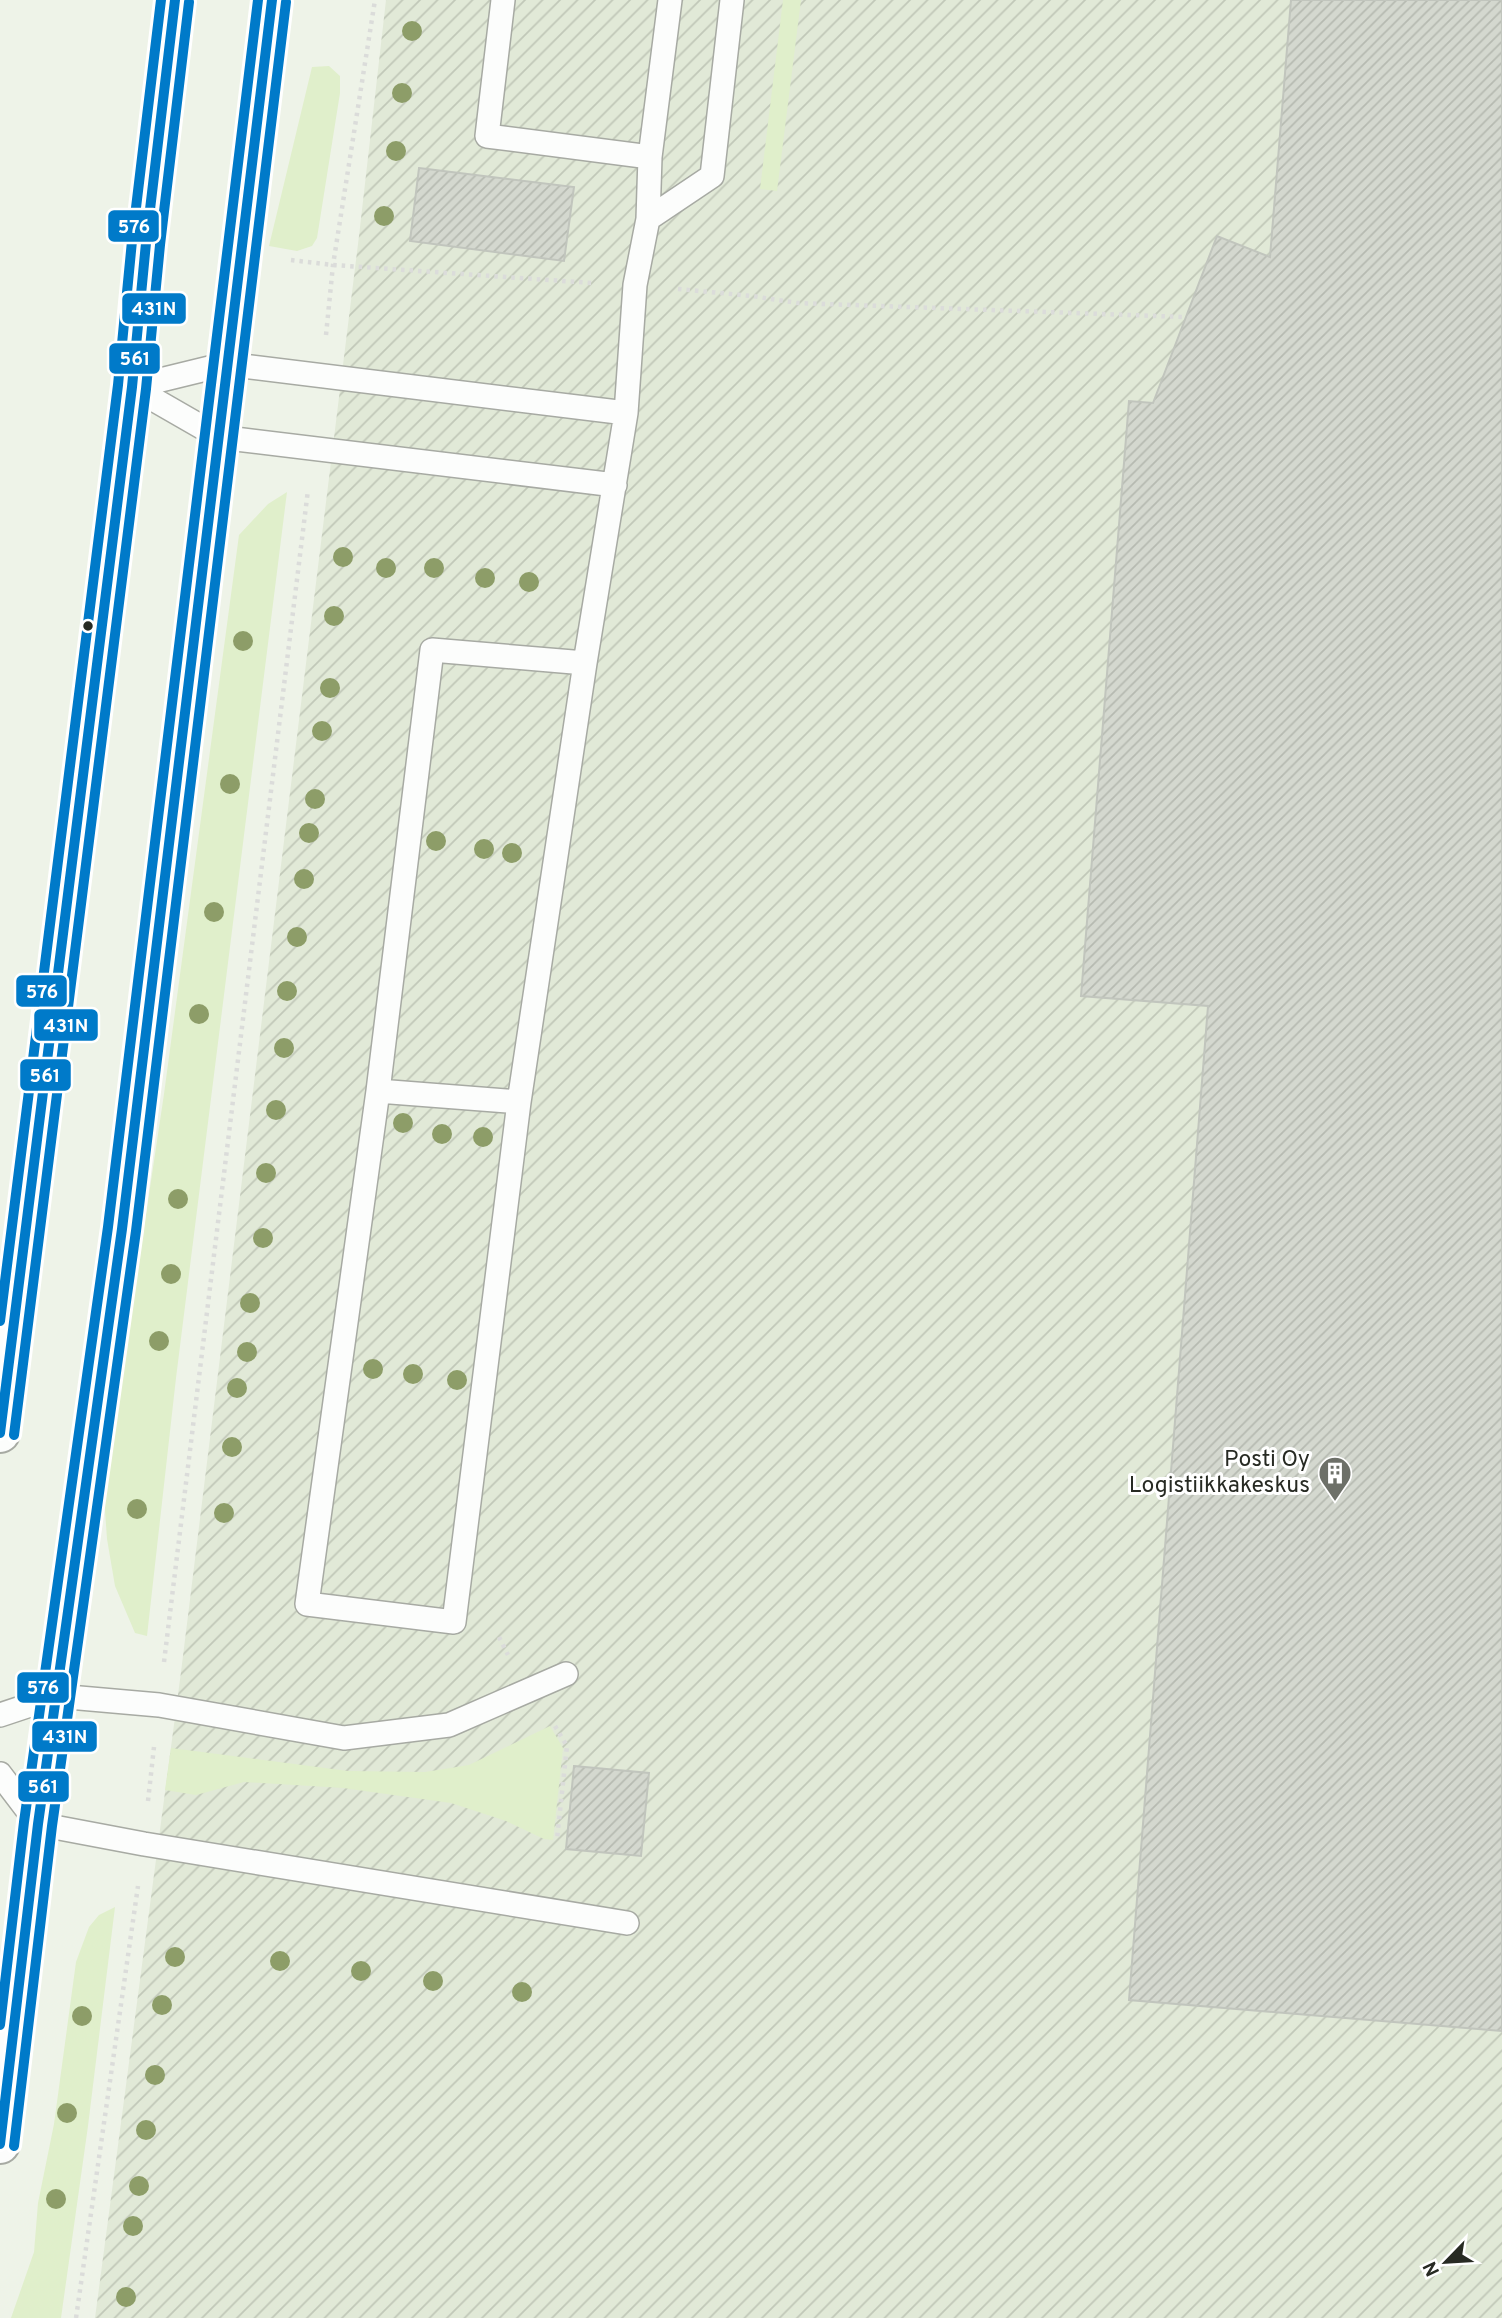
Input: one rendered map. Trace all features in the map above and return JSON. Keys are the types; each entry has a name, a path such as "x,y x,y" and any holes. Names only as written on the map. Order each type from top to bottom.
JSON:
{"main road":[{"path":"0,1433 132,387 175,0"},
{"path":"0,2144 38,1824 122,1229 272,0"}],"lane":[{"path":"503,0 487,136 650,157"},
{"path":"585,663 432,650 378,1091 307,1604 454,1622 519,1102 585,663 626,413 635,285 648,219 650,157 670,0"},
{"path":"648,219 712,176 732,0"},
{"path":"132,387 226,364 626,413"},
{"path":"132,387 219,437 615,485"},
{"path":"378,1091 519,1102"},
{"path":"0,1715 57,1696 159,1705 344,1738 449,1725 566,1674"},
{"path":"0,1774 38,1824 144,1844 627,1923"}],"path":[{"path":"321,374 333,265 375,0"},
{"path":"751,296 797,303 1185,317"},
{"path":"76,2318 144,1844 313,449"},
{"path":"499,1637 567,1746 557,1839"}],"shaded area":[{"path":"386,0 1502,0 1502,2318 95,2318 181,1672"}],"green space":[{"path":"783,0 801,0 777,191 760,189"},
{"path":"329,66 340,76 340,93 317,238 312,246 297,251 269,246 312,67"},
{"path":"287,492 176,1378 147,1636 135,1633 115,1586 107,1539 104,1496 164,1094 239,535 268,504"},
{"path":"550,1726 563,1748 553,1840 544,1839 506,1821 451,1803 343,1788 244,1782 196,1795 165,1790 171,1748 348,1771 425,1772 469,1765"},
{"path":"115,1907 61,2318 11,2318 34,2252 38,2203 54,2124 76,1962 89,1927 99,1915"}],"building":[{"name":"Posti Oy Logistiikkakeskus","path":"1291,0 1502,0 1502,2031 1129,2000 1208,1006 1081,996 1129,401 1153,403 1217,236 1270,257"},
{"path":"419,168 574,187 564,261 410,241"},
{"path":"574,1766 649,1773 641,1856 566,1849"}],"transit line":[{"name":"576","path":"0,1321 118,385 161,0"},
{"name":"561","path":"0,1433 132,387 175,0"},
{"name":"576","path":"0,2025 24,1822 108,1227 258,0"},
{"name":"561","path":"0,2144 38,1824 122,1229 272,0"},
{"name":"431N","path":"14,1435 146,389 189,2"},
{"name":"431N","path":"14,2146 52,1826 136,1231 286,2"}],"place":[{"name":"Posti Oy Logistiikkakeskus","path":"1335,1503"}]}
